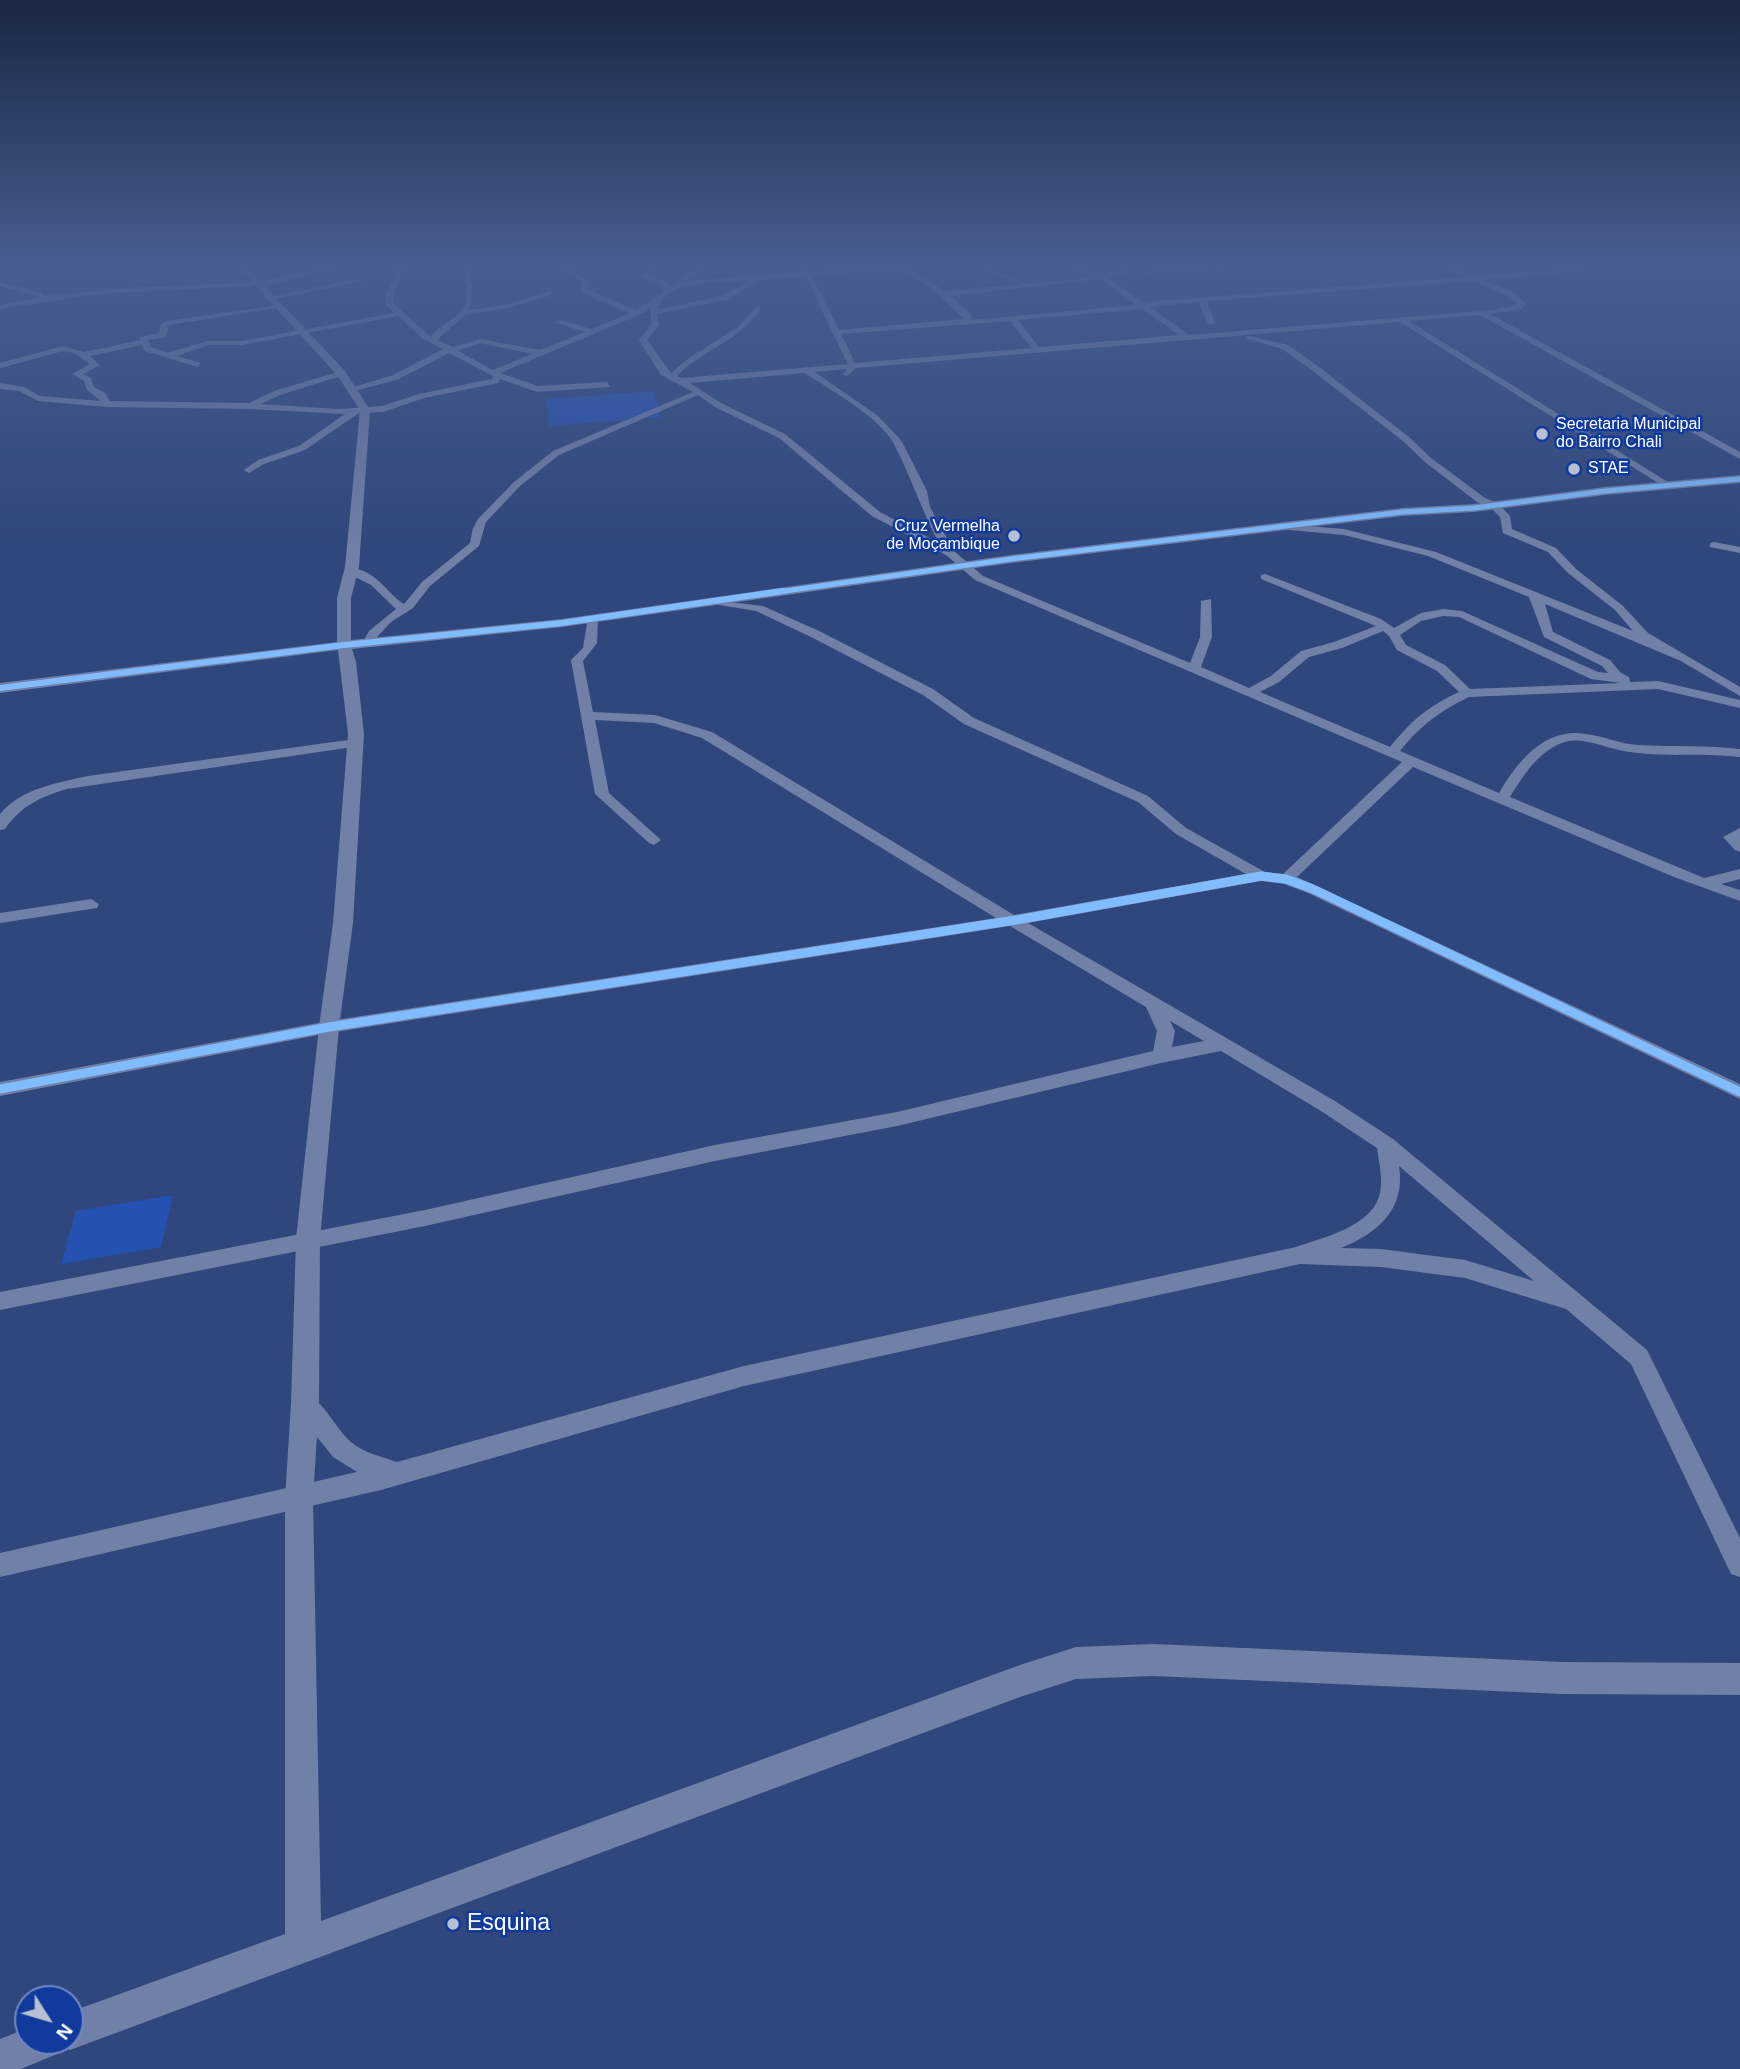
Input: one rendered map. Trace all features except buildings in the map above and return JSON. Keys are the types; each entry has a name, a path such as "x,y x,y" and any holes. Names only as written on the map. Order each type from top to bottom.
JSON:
{"street":[{"path":"89,360 96,365 75,374 88,380 90,388 102,395 107,404"},
{"path":"183,360 198,365"},
{"path":"303,1944 299,1498 305,1404 308,1239 329,1027 343,923 355,743 349,662 344,645 344,598 351,571 360,411 354,390 329,360"},
{"path":"354,390 396,377 432,360"},
{"path":"469,360 495,374 537,389 607,384"},
{"path":"495,374 527,360"},
{"path":"654,360 659,368 718,405 782,436 876,514 950,553 982,579 1411,761 1740,896"},
{"path":"676,379 689,360"},
{"path":"850,360 853,367"},
{"path":"676,379 939,360"},
{"path":"1302,360 1406,439 1428,460 1481,500 1494,505 1505,516 1507,531 1552,550 1572,572 1619,608 1644,636 1659,646"},
{"path":"1465,360 1668,486"},
{"path":"1566,360 1740,456"},
{"path":"834,390 853,367"},
{"path":"808,370 883,425 898,442 922,491 925,507 950,553"},
{"path":"249,407 277,393 341,373"},
{"path":"0,386 22,389 44,399 107,404 249,407 316,412 360,411 488,383 495,381 495,374"},
{"path":"368,643 387,620 405,609 426,584 475,544 482,521 517,484 556,453 699,392"},
{"path":"249,470 261,462 302,448 360,411"},
{"path":"0,690 21,685 344,645 592,619 965,565 1402,512 1740,481"},
{"path":"1283,527 1344,532 1418,550 1472,569 1659,646 1685,658 1740,692"},
{"path":"1714,545 1740,550"},
{"path":"351,571 372,580 382,588 388,600 405,609"},
{"path":"1265,577 1353,611 1389,630 1401,647 1441,668 1467,693"},
{"path":"1534,596 1540,605 1544,629 1548,634 1606,663 1620,678"},
{"path":"1194,668 1206,637 1204,623 1208,601"},
{"path":"716,602 759,608 827,640 928,692 969,721 1143,799 1181,831 1261,876"},
{"path":"1251,692 1275,679 1297,658 1389,630 1417,617 1443,612 1462,614 1595,676 1670,687 1740,704"},
{"path":"592,619 593,632 589,649 585,656 577,660 602,794 654,840"},
{"path":"1392,752 1415,724 1437,707 1467,693 1647,684"},
{"path":"586,716 655,719 707,735 1154,1006 1328,1106 1386,1144 1639,1357 1740,1565"},
{"path":"1502,799 1525,764 1553,741 1562,738 1581,737 1639,749 1714,749 1740,753"},
{"path":"0,826 8,811 27,799 75,783 355,743"},
{"path":"1286,879 1411,761"},
{"path":"1740,833 1730,837 1740,847"},
{"path":"1703,883 1740,874"},
{"path":"0,1089 329,1027 1011,920 1261,876 1286,879 1577,1012 1740,1092"},
{"path":"0,918 91,904"},
{"path":"1154,1006 1166,1031 1161,1056"},
{"path":"0,1301 425,1217 715,1153 897,1119 1161,1056 1220,1045"},
{"path":"0,1565 299,1498 744,1376 1297,1256 1359,1231 1384,1209 1391,1183 1386,1144"},
{"path":"1297,1256 1381,1258 1465,1269 1571,1302"},
{"path":"305,1404 350,1457 367,1466 397,1473"},
{"path":"84,2026 1020,1681 1076,1663 1153,1660 1563,1678 1740,1679"}],"shaded area":[{"path":"654,391 661,417 549,426 547,399"},
{"path":"173,1195 161,1247 61,1264 76,1211"}],"cycle path":[{"path":"0,688 344,645 562,623 1011,559 1402,512 1474,508 1605,491 1740,479"},
{"path":"0,1089 329,1027 1022,919 1261,876 1286,879 1313,889 1740,1092"}],"place":[{"name":"Secretaria Municipal do Bairro Chali","path":"1542,434"},
{"name":"STAE","path":"1574,469"},
{"name":"Cruz Vermelha de Moçambique","path":"1014,536"},
{"name":"Esquina","path":"453,1924"}]}
